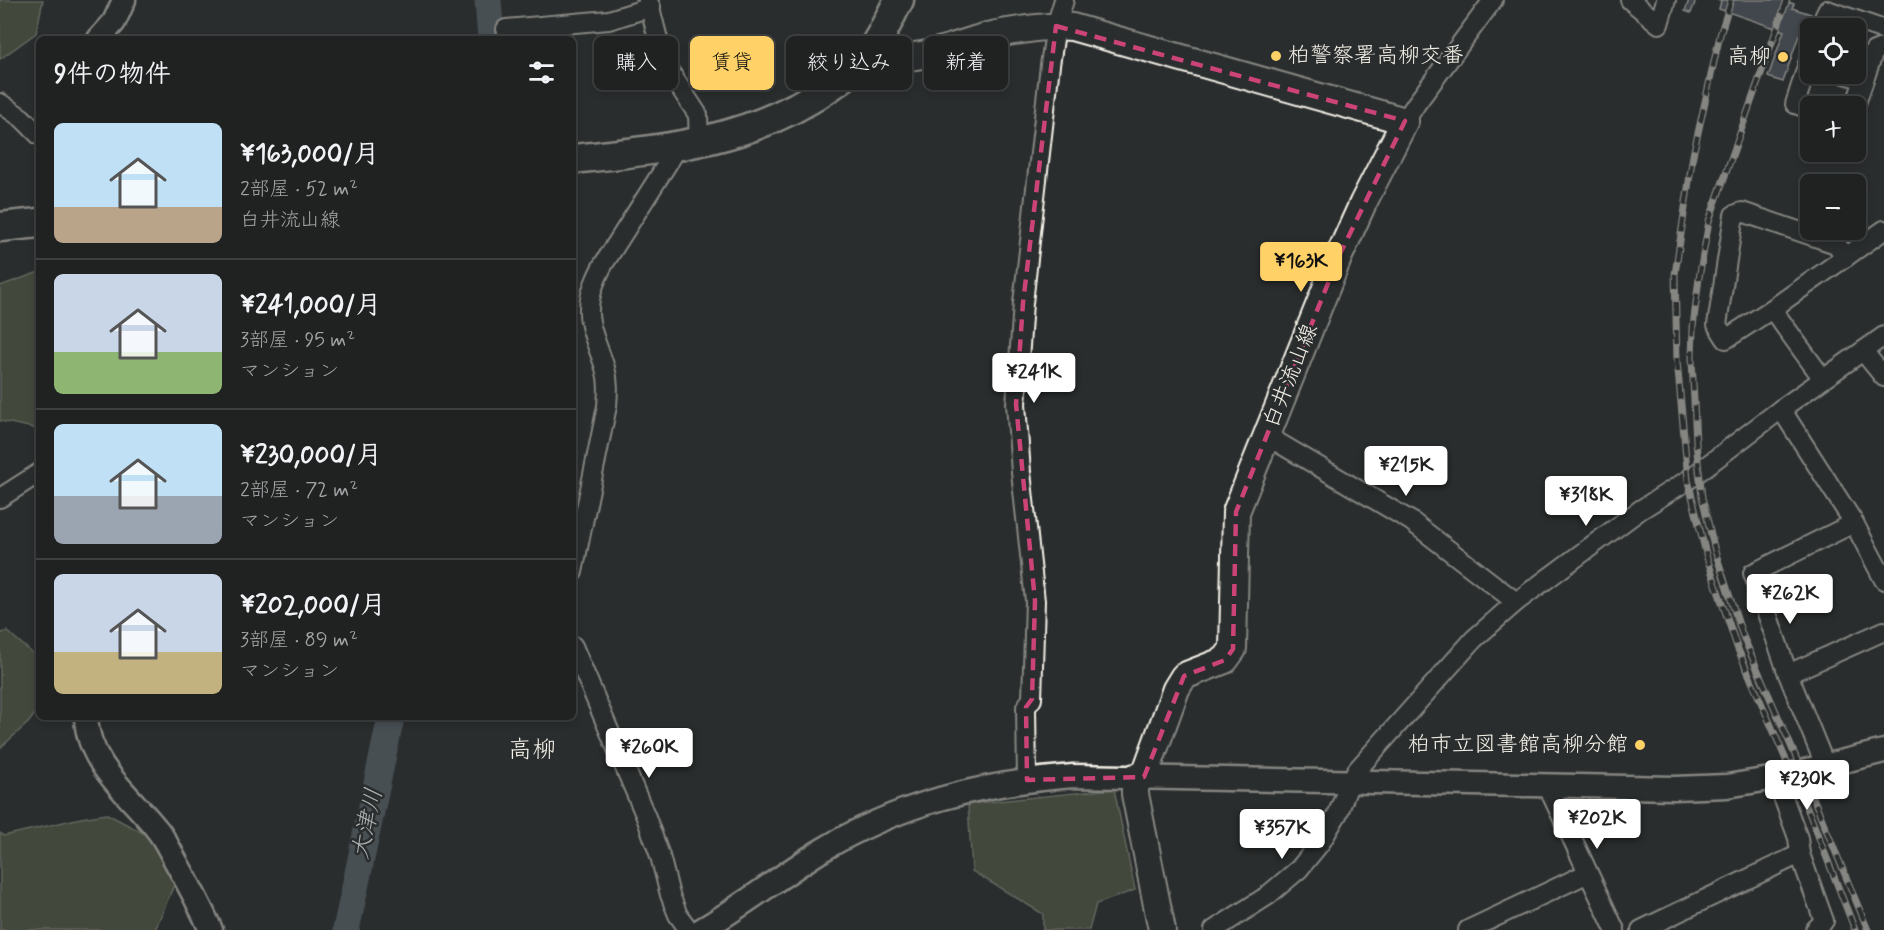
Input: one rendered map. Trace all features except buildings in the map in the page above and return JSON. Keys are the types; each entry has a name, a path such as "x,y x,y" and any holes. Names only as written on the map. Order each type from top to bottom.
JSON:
{"main road":[{"path":"880,36 899,0"},
{"path":"912,57 986,36 1056,26 1072,27 1406,121"},
{"path":"576,159 689,145 765,123 809,101 824,90"},
{"name":"白井流山線","path":"1162,930 1135,794 1135,777 1144,777 1176,689 1185,675 1225,660 1233,649 1236,512 1358,213 1406,121"},
{"path":"0,227 36,223"}],"street":[{"path":"102,36 114,22 124,0"},
{"path":"1027,780 1026,707 1032,699 1035,601 1016,404 1023,303 1056,26 1064,0"},
{"path":"1406,121 1416,104 1493,0"},
{"path":"1630,0 1659,24 1666,0"},
{"path":"506,29 609,20 650,4 661,51 668,69 698,116 689,145 603,265 594,282 589,315 606,369 607,406 576,557"},
{"path":"1824,18 1827,10 1852,18"},
{"path":"1866,23 1884,30"},
{"path":"1866,29 1879,49 1866,76"},
{"path":"1800,106 1795,104 1802,84"},
{"path":"0,103 22,118 36,132"},
{"path":"1846,257 1836,244 1742,212 1734,215 1717,325 1726,339 1772,309 1846,257 1884,230"},
{"path":"1772,309 1823,379"},
{"path":"1214,930 1267,896 1299,869 1321,842 1338,813 1350,782 1358,770 1474,639 1516,602 1640,510 1688,480 1781,409 1884,336"},
{"path":"1863,351 1884,377"},
{"path":"1781,409 1882,569"},
{"path":"1267,436 1411,521 1516,602"},
{"path":"0,498 36,475"},
{"path":"1825,765 1788,674 1753,573 1854,523"},
{"path":"1788,674 1884,631"},
{"path":"576,653 646,817 678,915 689,930"},
{"path":"86,720 91,748 100,763 160,833 196,896 211,930"},
{"path":"701,930 819,852 865,827 932,801 971,790 1027,780 1073,776 1676,788 1727,786 1776,778 1884,751"},
{"path":"1776,778 1824,921 1815,930"},
{"path":"1547,785 1615,930"},
{"path":"1641,930 1800,854"},
{"path":"1468,930 1588,873"}],"highlighted area":[{"path":"1056,26 1405,121 1339,256 1236,512 1233,649 1225,660 1184,676 1144,777 1027,780 1026,707 1032,699 1035,601 1016,404 1023,303"}],"green space":[{"path":"0,0 43,0 36,33 0,59"},
{"path":"36,273 36,428 0,421 0,286"},
{"path":"7,631 36,656 36,712 29,722 0,748 0,634"},
{"path":"1114,789 1135,890 1096,904 1089,930 1043,930 1043,914 972,871 968,804"},
{"path":"107,814 151,837 176,880 155,930 0,930 0,833 4,836"}],"waterway":[{"name":"大津川","path":"488,0 491,36"},
{"name":"大津川","path":"346,930 390,720"}],"railway":[{"path":"1731,0 1720,35 1693,155 1675,274 1677,360 1688,480 1707,558 1737,647 1810,815 1855,930"},
{"path":"1787,0 1709,221 1693,327 1692,359 1696,443 1702,497 1715,551 1742,634 1868,930"}],"place":[{"name":"柏警察署高柳交番","path":"1276,56"},
{"name":"高柳","path":"1783,57"},
{"name":"柏市立図書館高柳分館","path":"1640,745"}],"district":[{"name":"高柳","path":"532,750"}]}
